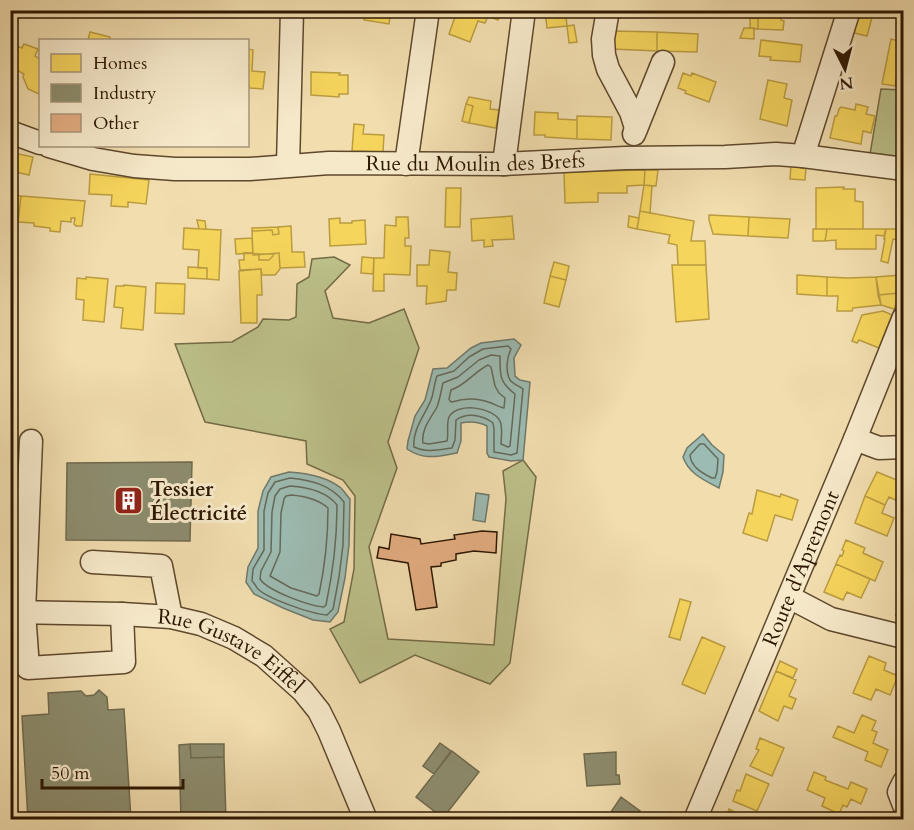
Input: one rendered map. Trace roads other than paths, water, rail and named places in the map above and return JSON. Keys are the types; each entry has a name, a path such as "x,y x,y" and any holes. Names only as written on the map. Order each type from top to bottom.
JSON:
{"street":[{"path":"288,165 292,10"},
{"path":"406,164 429,10"},
{"path":"504,164 524,10"},
{"path":"608,10 603,39 604,55 608,69 631,112 636,128"},
{"path":"804,156 849,10"},
{"path":"625,158 663,62"},
{"path":"10,132 39,143"},
{"name":"Rue du Moulin des Brefs","path":"51,147 93,159 134,166 175,169 250,168 329,163 504,164 776,154 903,170"},
{"name":"Route d'Apremont","path":"695,819 855,439 903,317"},
{"path":"855,439 879,448 903,447"},
{"path":"31,441 17,612 28,668 124,663 122,614"},
{"path":"92,562 161,566 171,617"},
{"path":"789,597 831,619 903,637"},
{"name":"Rue Gustave Eiffel","path":"17,612 171,617 201,624 234,638 264,656 303,691 319,711 366,819"},
{"path":"903,782 899,792 903,805"}],"water":[{"path":"514,339 521,345 514,358 515,376 520,380 530,382 523,460 511,461 489,457 487,426 475,422 461,423 461,441 457,453 426,456 407,449 415,416 425,400 433,369 447,368 471,348 481,343"},
{"path":"703,434 724,455 719,488 693,472 683,457 687,448"},
{"path":"289,472 323,478 341,488 350,499 349,545 345,578 338,612 330,622 313,620 283,608 254,594 246,582 248,567 258,548 258,511 263,491 271,477"},
{"path":"476,493 489,495 485,522 473,520"}],"place":[{"name":"Tessier Électricité","path":"129,501"}]}
